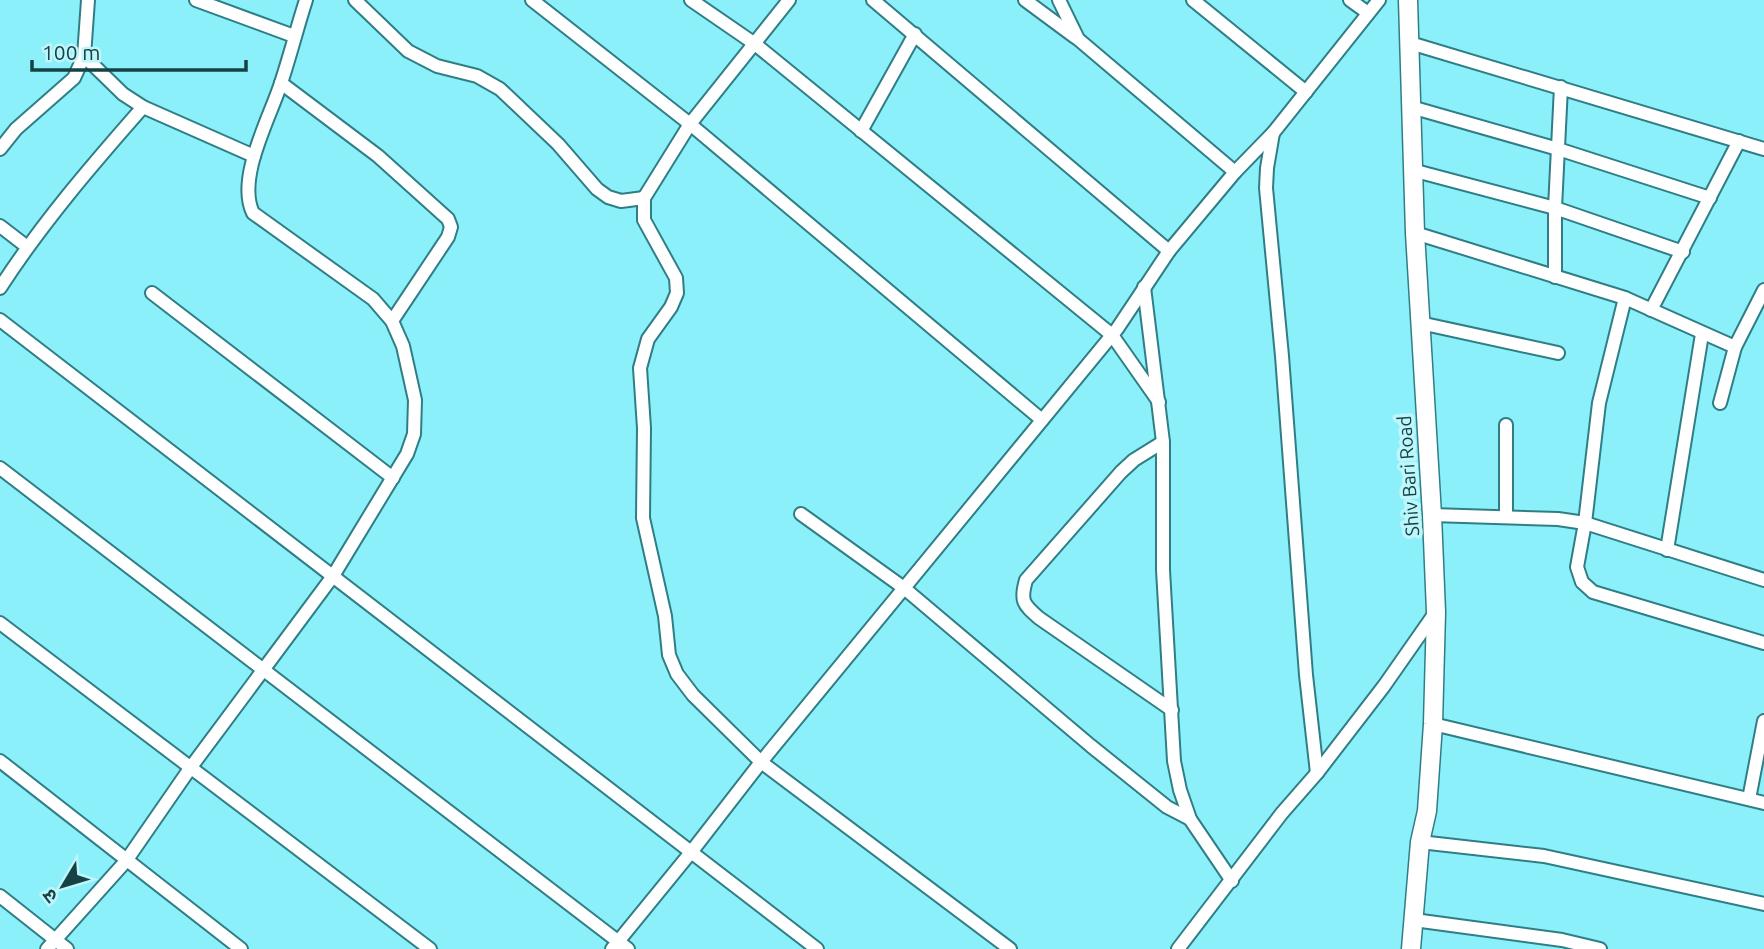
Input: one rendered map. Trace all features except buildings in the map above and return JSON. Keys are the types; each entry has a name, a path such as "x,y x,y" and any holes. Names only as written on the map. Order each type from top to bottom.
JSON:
{"street":[{"path":"0,149 16,129 74,78 85,56 88,0"},
{"path":"195,0 294,36"},
{"path":"51,945 126,861 191,767 333,576 407,454 414,434 415,400 403,346 392,321 373,299 253,213 248,202 254,156 281,83 306,0"},
{"path":"355,0 408,51 437,66 477,76 500,89 558,144 597,189 608,197 621,201 644,198"},
{"path":"532,0 690,124 1042,420"},
{"path":"691,0 755,44 1112,335 1159,402"},
{"path":"789,0 690,124 644,198 644,220 676,278 677,293 671,307 648,339 640,368 644,428 643,517 664,616 669,655 677,674 693,695 761,762 1010,949"},
{"path":"873,0 1169,251"},
{"path":"1025,0 1078,39 1235,172"},
{"path":"1059,0 1078,39"},
{"path":"1192,0 1306,92"},
{"path":"1350,0 1368,13"},
{"path":"0,468 620,946 761,762 1112,335 1169,251 1235,172 1273,133 1379,0"},
{"name":"Shiv Bari Road","path":"1408,0 1412,170 1436,612 1427,811 1420,842 1411,949"},
{"path":"861,131 915,34"},
{"path":"1410,43 1764,149"},
{"path":"85,56 123,94 143,107 254,156"},
{"path":"281,83 378,156 448,219 451,227 448,237 392,321"},
{"path":"1555,276 1555,208 1561,87"},
{"path":"0,288 26,246 70,190 143,107"},
{"path":"1411,107 1558,149 1710,198"},
{"path":"1273,133 1266,167 1266,188 1281,343 1306,675 1317,773"},
{"path":"1651,310 1739,141"},
{"path":"1412,170 1555,208 1683,252"},
{"path":"0,226 26,246"},
{"path":"1415,233 1625,298 1735,348"},
{"path":"1144,287 1163,442 1163,570 1174,761 1190,819 1232,881"},
{"path":"1720,403 1735,348 1764,290"},
{"path":"152,293 393,478"},
{"path":"1625,298 1599,402 1585,523 1577,567 1582,582 1593,592 1764,643"},
{"path":"0,320 817,949"},
{"path":"1420,323 1558,353"},
{"path":"1667,550 1702,334"},
{"path":"1506,425 1506,517"},
{"path":"1163,442 1134,460 1121,472 1026,580 1022,593 1024,605 1039,618 1171,710"},
{"path":"801,514 904,588 1091,746 1167,807 1190,819"},
{"path":"1432,515 1558,519 1585,523 1764,580"},
{"path":"1179,949 1282,813 1317,773 1384,686 1436,612"},
{"path":"0,623 430,949"},
{"path":"1749,799 1764,721"},
{"path":"1433,724 1764,803"},
{"path":"0,761 241,949"},
{"path":"1420,842 1544,856 1764,904"},
{"path":"0,897 51,945 67,949"},
{"path":"1414,920 1562,940 1600,949"}]}
